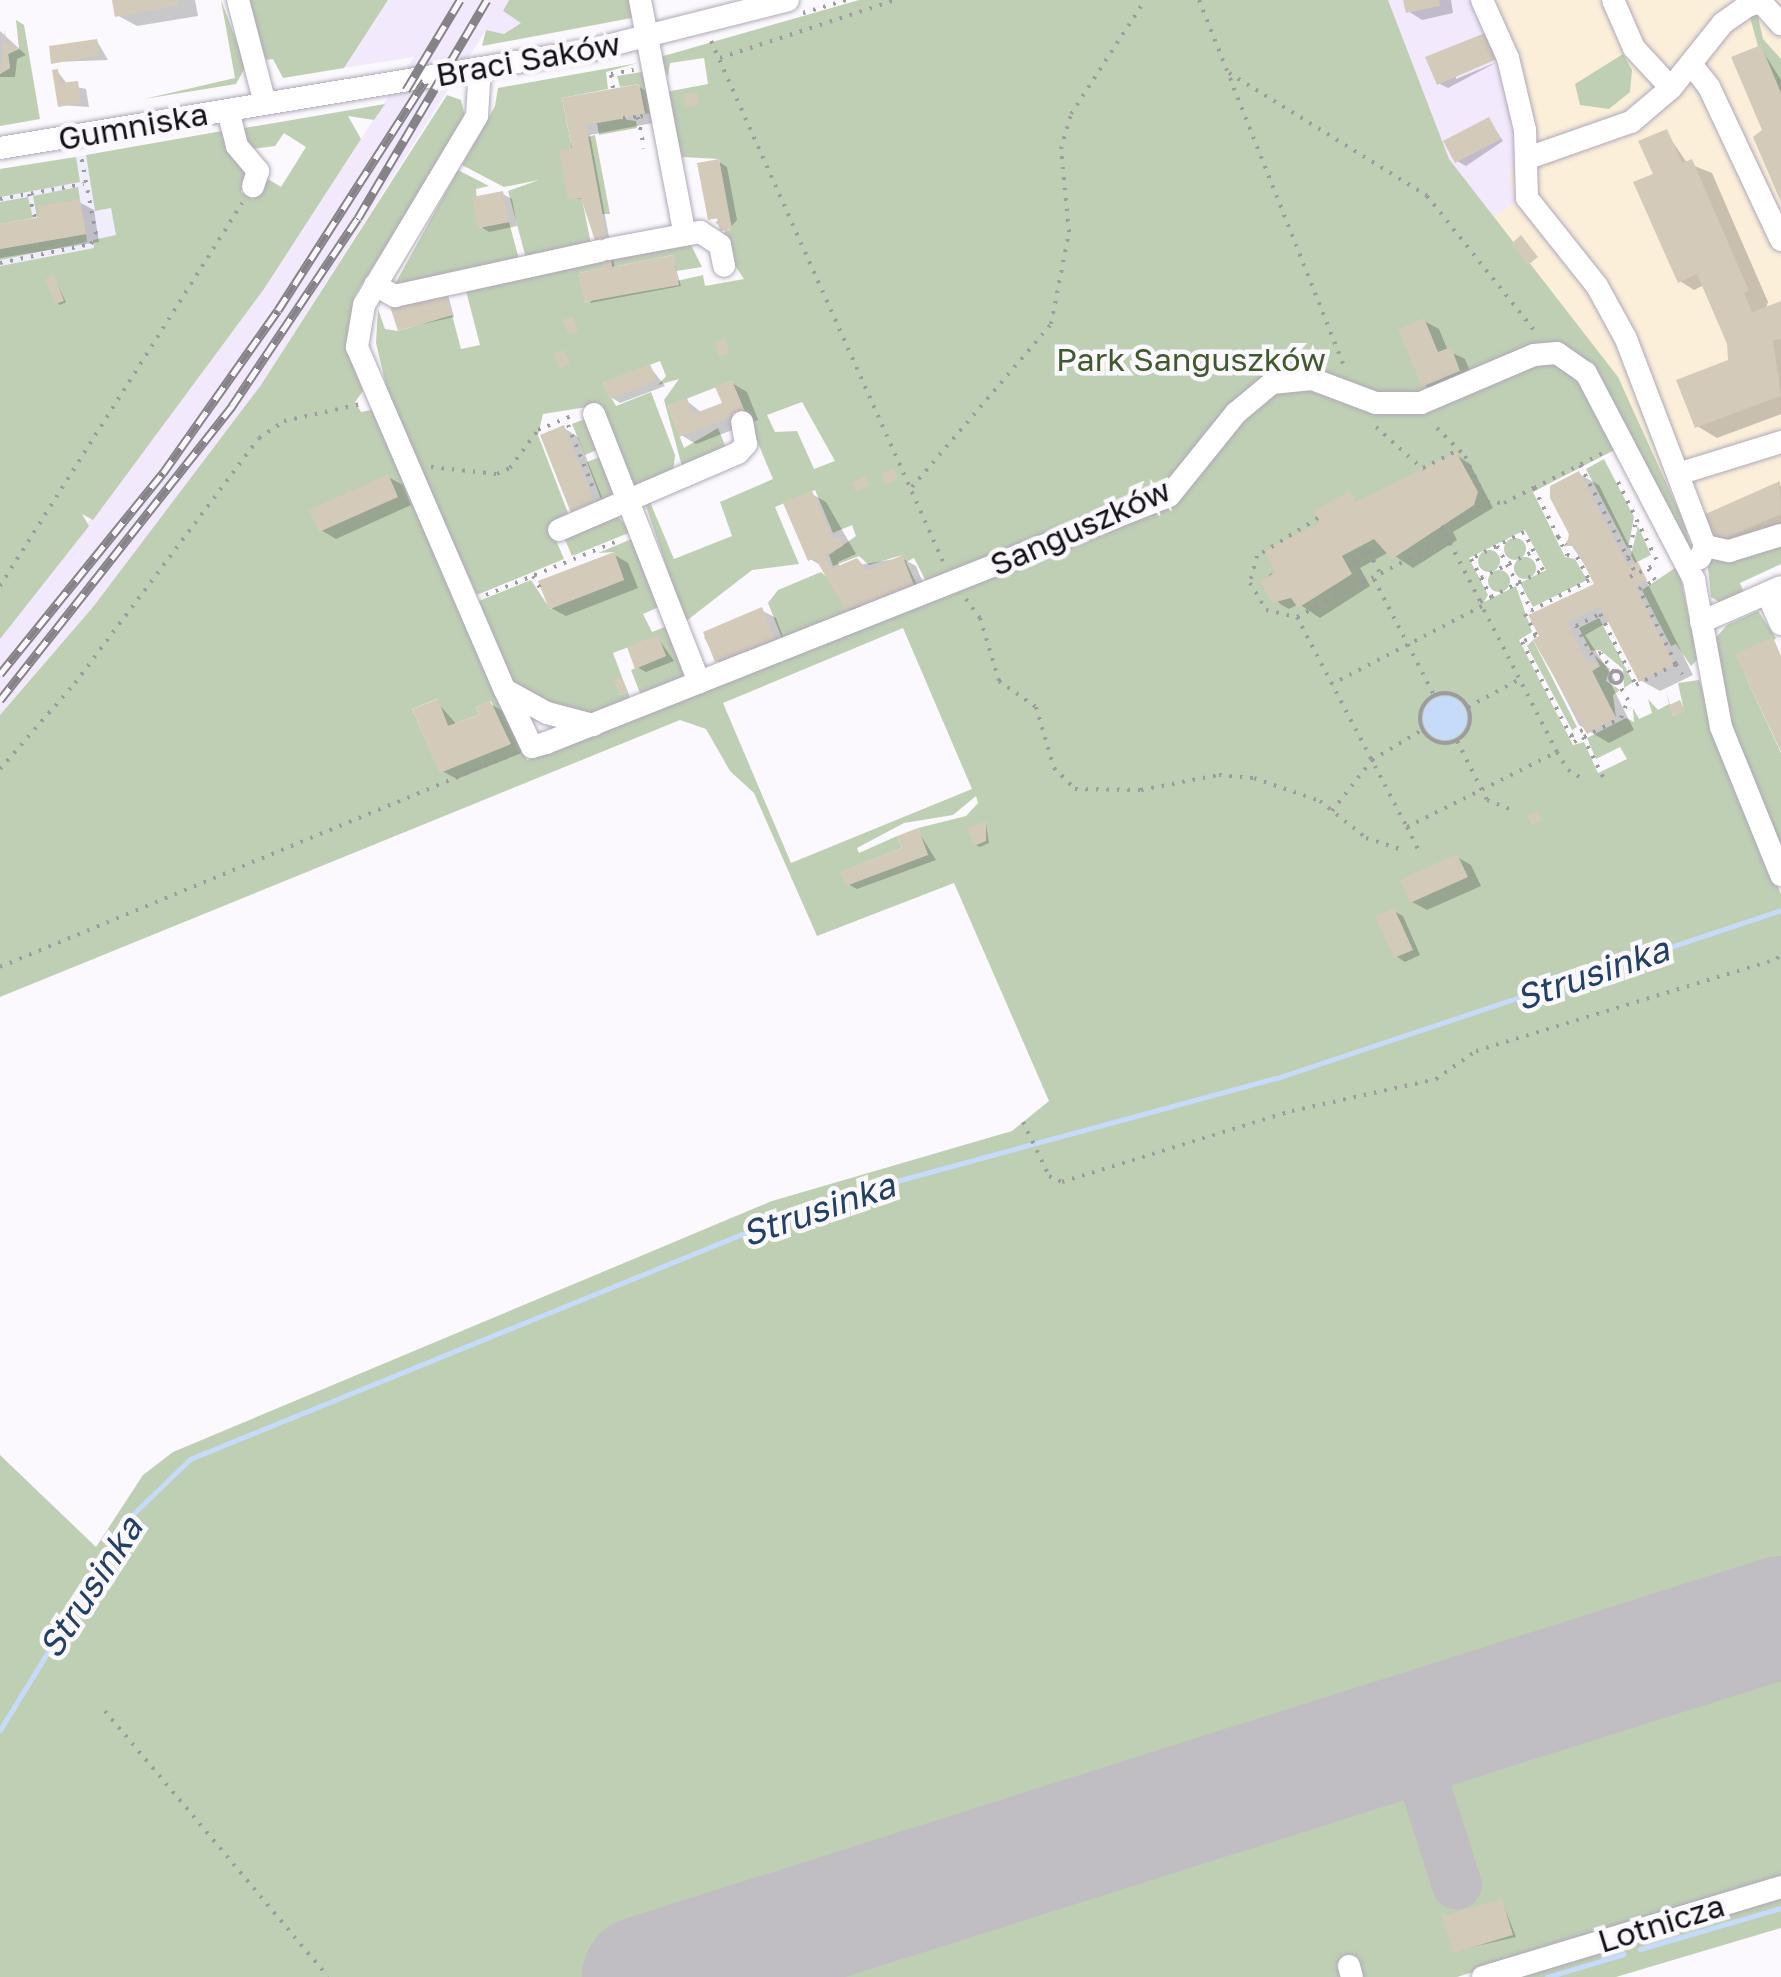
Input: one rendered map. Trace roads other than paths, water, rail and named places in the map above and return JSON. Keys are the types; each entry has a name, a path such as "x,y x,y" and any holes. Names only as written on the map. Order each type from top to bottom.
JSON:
{"street":[{"path":"238,0 265,104"},
{"path":"640,0 645,47 685,235"},
{"name":"Braci Saków","path":"265,104 480,68 645,47 788,0"},
{"path":"1482,0 1508,58 1528,158 1527,198 1596,286 1618,326 1704,546 1694,580 1721,727 1781,874"},
{"path":"1613,0 1634,48 1671,88"},
{"path":"1528,158 1631,122 1671,88 1734,6 1760,2 1781,24"},
{"path":"1690,64 1708,87 1781,240"},
{"path":"480,68 477,116 378,295 357,347 505,690 546,713 593,725"},
{"name":"Gumniska","path":"0,148 265,104"},
{"path":"228,110 236,146 258,171 253,186"},
{"path":"378,295 685,235 712,238 724,266"},
{"name":"Sanguszków","path":"505,690 532,747 1168,496 1236,413 1272,383 1312,379 1394,406 1448,396 1545,351 1578,364 1613,448 1694,580"},
{"path":"594,414 632,501 639,532 700,682"},
{"path":"559,530 738,453 746,444 742,422"},
{"path":"1678,474 1781,442"},
{"path":"1704,546 1729,551 1781,535"},
{"path":"1701,622 1774,590 1781,624"},
{"name":"Lotnicza","path":"1483,1977 1781,1887"}],"water":[{"path":"1445,696 1460,703 1467,718 1460,733 1445,740 1430,733 1423,718 1430,703"}],"waterway":[{"name":"Strusinka","path":"0,1730 131,1516 190,1459 823,1201 1277,1078 1781,910"},
{"path":"1640,1949 1781,1908"},
{"path":"1547,1977 1624,1954"}],"railway":[{"path":"406,90 460,0"},
{"path":"0,700 232,406 358,218 487,0"},
{"path":"0,674 163,473 278,310 425,81"}],"park label":[{"name":"Park Sanguszków","path":"1191,359"}]}
